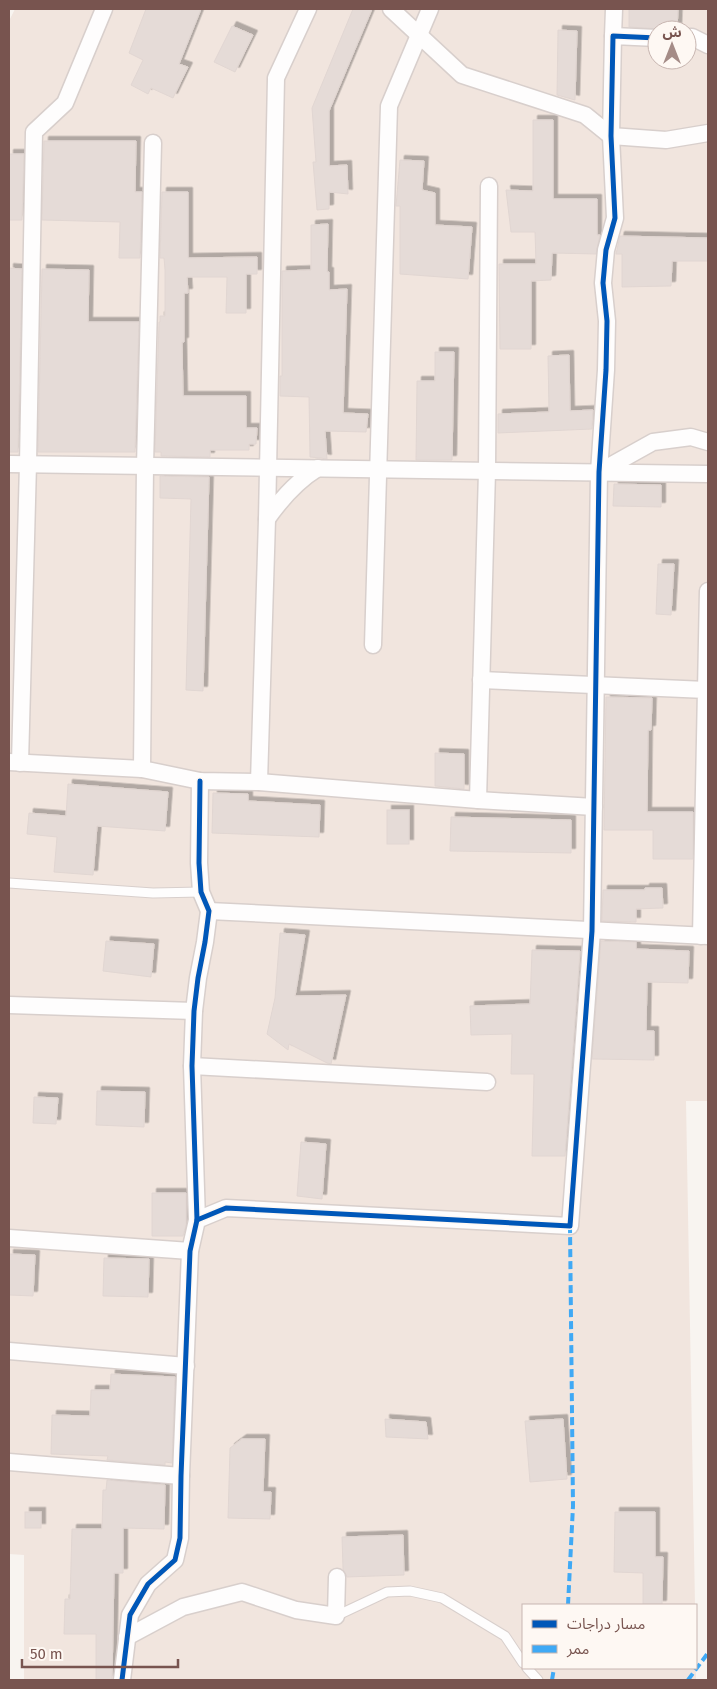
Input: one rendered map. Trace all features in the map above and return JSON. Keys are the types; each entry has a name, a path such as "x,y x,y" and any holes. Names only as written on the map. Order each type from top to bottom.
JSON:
{"street":[{"path":"104,9 65,103 34,132 28,464 14,762 142,769 200,781 259,782 478,800 594,807"},
{"path":"259,782 267,520 276,78 308,9"},
{"path":"391,9 462,75 585,115 612,136 666,140 708,133"},
{"path":"373,645 389,106 430,9"},
{"path":"196,1220 226,1208 570,1226 592,931 599,472 607,360 607,321 603,284 606,250 614,218 612,136 614,9"},
{"path":"613,36 647,38"},
{"path":"142,769 145,466 152,143"},
{"path":"478,800 487,471 489,186"},
{"path":"599,472 653,442 691,437 708,442"},
{"path":"9,464 708,474"},
{"path":"267,520 294,487 306,475 318,468"},
{"path":"209,911 705,936 708,591"},
{"path":"481,680 707,690"},
{"path":"122,1680 130,1615 148,1584 175,1560 180,1538 190,1252 196,1220 192,1066 194,1011 209,911 201,892 199,863 200,781"},
{"path":"9,1005 194,1011"},
{"path":"192,1066 487,1082"},
{"path":"9,1238 190,1252"},
{"path":"9,1351 186,1366"},
{"path":"9,1462 181,1476"},
{"path":"127,1637 183,1607 242,1592 296,1610 336,1616 337,1577"}],"lane":[{"path":"9,883 153,893 201,892"},
{"path":"336,1616 387,1592 410,1591 442,1598 506,1636 522,1661"},
{"path":"528,1669 538,1680"}],"shaded area":[{"path":"15,9 708,9 708,1101 686,1101 695,1604 522,1604 522,1669 696,1669 696,1680 24,1680 24,1555 9,1554 9,21"}],"building":[{"path":"146,9 201,9 179,64 188,67 173,98 151,88 148,94 131,85 143,60 129,53"},
{"path":"353,9 372,9 329,111 329,166 347,165 348,194 329,192 329,209 317,210 313,162 316,162 312,108"},
{"path":"629,9 678,9 677,20 647,20 647,28 629,27"},
{"path":"232,26 253,35 235,72 214,62"},
{"path":"558,30 577,31 575,100 557,95"},
{"path":"533,120 553,120 553,199 597,199 597,235 600,235 596,254 552,253 551,280 531,281 531,349 500,349 499,264 536,264 535,232 511,232 506,190 533,191"},
{"path":"44,141 136,141 135,192 142,192 140,258 119,258 120,222 42,220"},
{"path":"9,154 24,154 22,220 9,220"},
{"path":"400,160 424,161 422,190 435,193 435,225 472,227 468,279 400,274 400,206 396,206"},
{"path":"162,192 188,192 188,258 257,257 257,274 246,274 246,313 226,313 227,277 187,277 188,293 184,293 184,342 182,342 183,396 246,396 246,428 257,428 256,444 249,444 249,450 210,450 210,457 161,456 161,452 155,452 159,322 160,316 165,316 164,258 160,258"},
{"path":"328,224 327,272 329,272 329,290 347,289 343,413 368,414 366,432 325,431 327,459 310,457 309,397 280,396 280,376 282,376 282,271 311,270 311,225"},
{"path":"620,236 708,238 708,261 672,261 671,286 622,287 622,254 616,254"},
{"path":"9,268 22,269 18,452 9,452"},
{"path":"42,269 89,270 88,322 139,322 135,452 38,452"},
{"path":"435,352 454,352 452,460 416,460 417,381 435,381"},
{"path":"569,355 570,411 593,410 592,429 498,433 498,414 549,412 548,356"},
{"path":"160,476 209,477 203,691 186,690 191,499 160,498"},
{"path":"614,484 661,485 661,507 613,506"},
{"path":"658,564 674,564 671,615 656,614"},
{"path":"606,697 652,698 651,730 648,730 647,812 693,812 693,859 653,859 653,830 604,830"},
{"path":"435,753 464,754 464,789 435,786"},
{"path":"68,784 168,792 165,831 97,826 93,875 54,872 57,837 27,834 29,813 66,816"},
{"path":"213,793 248,794 248,801 320,805 319,837 212,833"},
{"path":"387,810 409,810 409,844 387,844"},
{"path":"451,817 571,820 571,853 450,851"},
{"path":"645,888 662,888 663,908 636,909 636,922 602,921 603,890 645,890"},
{"path":"280,933 305,935 295,996 346,995 331,1064 289,1044 288,1050 267,1034 275,998"},
{"path":"106,941 154,944 151,977 103,971"},
{"path":"601,941 636,942 636,949 689,951 688,983 647,982 646,1031 654,1031 654,1060 592,1059"},
{"path":"532,950 580,951 565,1156 532,1156 534,1074 511,1074 512,1034 471,1035 470,1006 530,1004"},
{"path":"97,1091 145,1092 144,1127 96,1125"},
{"path":"34,1097 58,1098 56,1124 33,1123"},
{"path":"301,1142 326,1144 322,1199 297,1196"},
{"path":"152,1193 186,1193 186,1225 183,1236 152,1236"},
{"path":"9,1254 35,1255 33,1296 9,1295"},
{"path":"104,1258 149,1259 148,1297 103,1296"},
{"path":"111,1374 175,1377 172,1463 165,1462 165,1465 107,1460 108,1456 51,1454 52,1415 90,1416 91,1390 110,1390"},
{"path":"385,1419 426,1422 428,1439 386,1437"},
{"path":"563,1419 567,1479 530,1482 525,1421"},
{"path":"242,1439 265,1439 263,1492 271,1492 270,1519 228,1518 230,1448"},
{"path":"107,1480 165,1485 164,1529 123,1528 123,1573 114,1573 112,1680 96,1680 96,1634 64,1634 65,1599 70,1599 72,1529 102,1529 103,1490 106,1490"},
{"path":"25,1512 41,1512 41,1528 25,1528"},
{"path":"615,1512 655,1512 655,1557 663,1557 662,1604 643,1604 643,1573 614,1572"},
{"path":"403,1535 404,1575 347,1577 343,1569 342,1537"}],"marked path":[{"path":"568,1604 573,1506 570,1226"},
{"path":"697,1668 708,1653"},
{"path":"552,1680 554,1669"},
{"path":"688,1680 696,1669"}],"cycle path":[{"path":"197,1220 226,1208 570,1226 592,931 599,472 606,370 607,321 603,283 606,250 615,218 611,136 613,36 647,38"},
{"path":"122,1680 130,1615 148,1584 175,1560 180,1538 190,1251 197,1220 192,1066 194,1011 209,911 201,892 199,863 200,781"}]}
